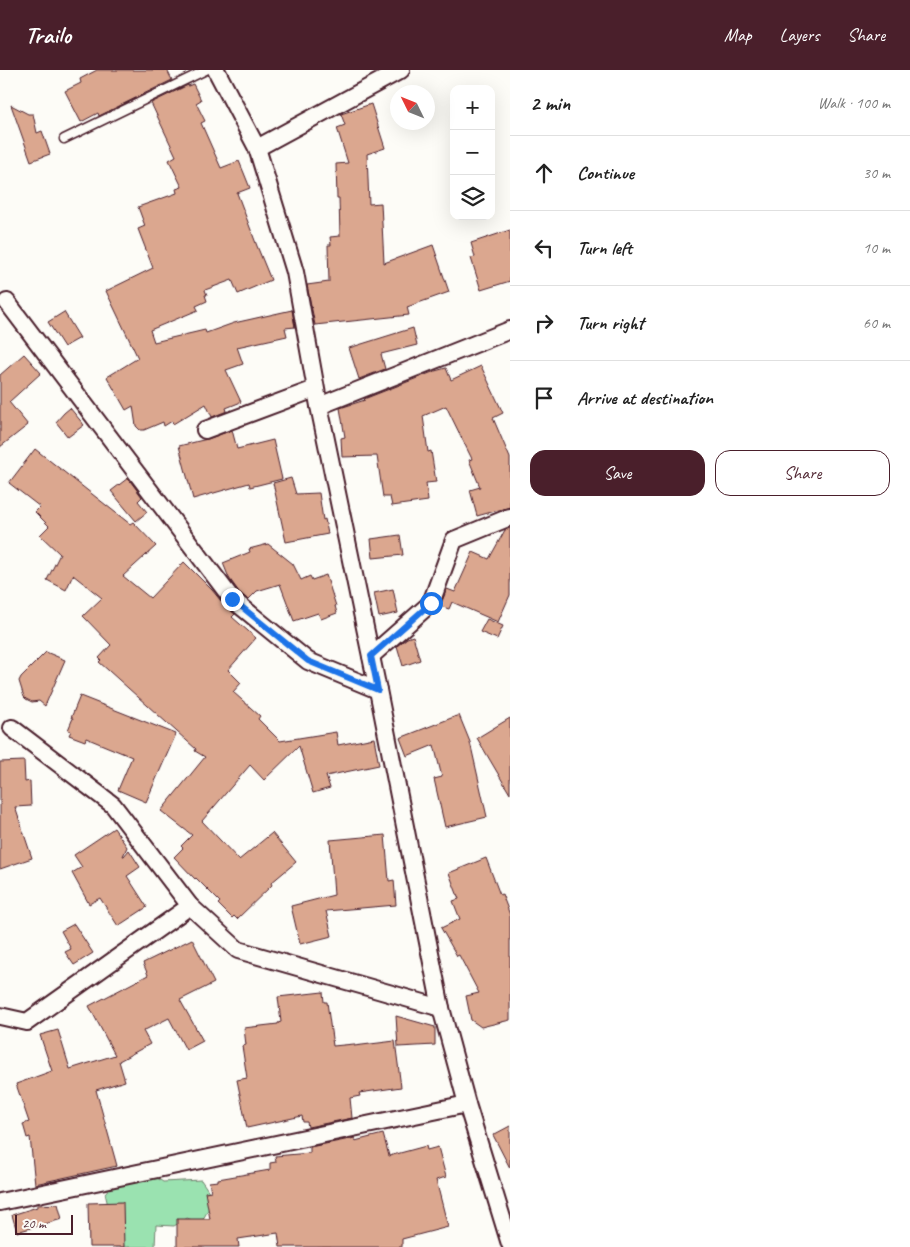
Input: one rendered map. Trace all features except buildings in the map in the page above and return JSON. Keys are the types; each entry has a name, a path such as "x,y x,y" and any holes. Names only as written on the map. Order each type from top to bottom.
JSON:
{"street":[{"path":"216,70 257,148 295,272 319,406 441,1008 466,1104 510,1244"},
{"path":"257,148 401,70"},
{"path":"7,302 232,599 308,661 378,690"},
{"path":"319,406 510,330"},
{"path":"205,430 316,389"},
{"path":"371,656 431,603 454,540 510,517"},
{"path":"12,728 113,805 190,906 238,950 441,1008"},
{"path":"0,1016 27,1022 190,906"},
{"path":"0,1202 466,1104"}],"lane":[{"path":"64,139 206,70"}],"green space":[{"path":"142,1168 163,1182 201,1180 214,1199 201,1223 187,1218 174,1226 156,1225 155,1247 115,1247 115,1236 105,1193 124,1171"}],"route":[{"path":"232,599 308,661 378,690 371,656 431,603"}]}
